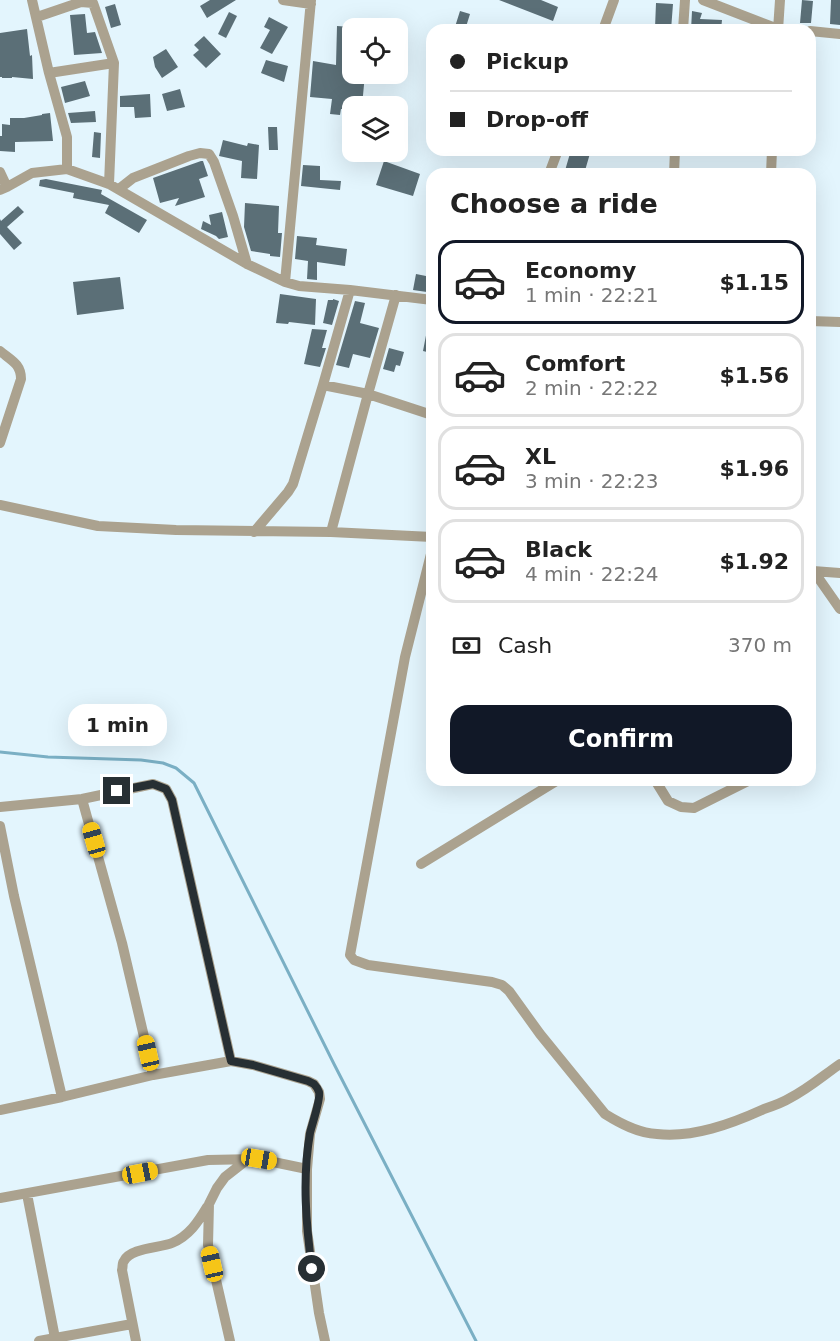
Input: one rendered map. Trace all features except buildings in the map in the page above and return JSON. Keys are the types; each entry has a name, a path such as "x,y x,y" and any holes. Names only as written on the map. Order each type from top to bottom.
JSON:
{"street":[{"path":"32,0 67,137 67,169"},
{"path":"283,0 311,2 285,282"},
{"path":"605,24 614,0"},
{"path":"683,24 685,0"},
{"path":"703,0 765,24"},
{"path":"778,24 780,0"},
{"path":"37,17 81,2 93,3 114,63 114,187"},
{"path":"816,31 840,33"},
{"path":"49,73 114,63"},
{"path":"114,187 189,156 200,153 209,154 233,216 247,264"},
{"path":"0,172 4,189 32,173 67,169 114,187 247,264 285,282 299,286 426,299"},
{"path":"254,532 288,492 292,484 350,290"},
{"path":"331,532 396,295"},
{"path":"816,321 840,322"},
{"path":"0,351 19,367 21,379 0,442"},
{"path":"323,386 368,394 426,413"},
{"path":"0,505 98,526 426,537"},
{"path":"816,569 840,573"},
{"path":"426,574 405,657 350,955 354,960 368,965 492,982 502,986 510,991 540,1034 605,1114 636,1130 656,1134 684,1134 746,1117 790,1099 840,1064"},
{"path":"816,574 840,609"},
{"path":"0,807 82,799 153,784 166,789 172,800 231,1061"},
{"path":"421,864 548,786"},
{"path":"659,786 668,801 681,807 694,808 738,786"},
{"path":"82,799 123,942 153,1075"},
{"path":"0,826 14,896 62,1097"},
{"path":"0,1110 153,1075 231,1061 253,1065 314,1084 320,1099 310,1134 306,1169 307,1231 325,1341"},
{"path":"0,1198 208,1160 254,1159 306,1169"},
{"path":"136,1341 122,1270 124,1260 129,1255 152,1247 171,1244 181,1238 193,1228 225,1177 254,1159"},
{"path":"27,1194 55,1338"},
{"path":"209,1204 208,1245 230,1341"},
{"path":"39,1341 132,1324"}],"waterway":[{"path":"0,752 163,763 176,768 194,783 476,1341"}],"route":[{"path":"117,791 153,784 166,789 172,800 231,1061 308,1081 314,1084 319,1092 320,1099 310,1134 306,1169 307,1231 312,1269"}]}
